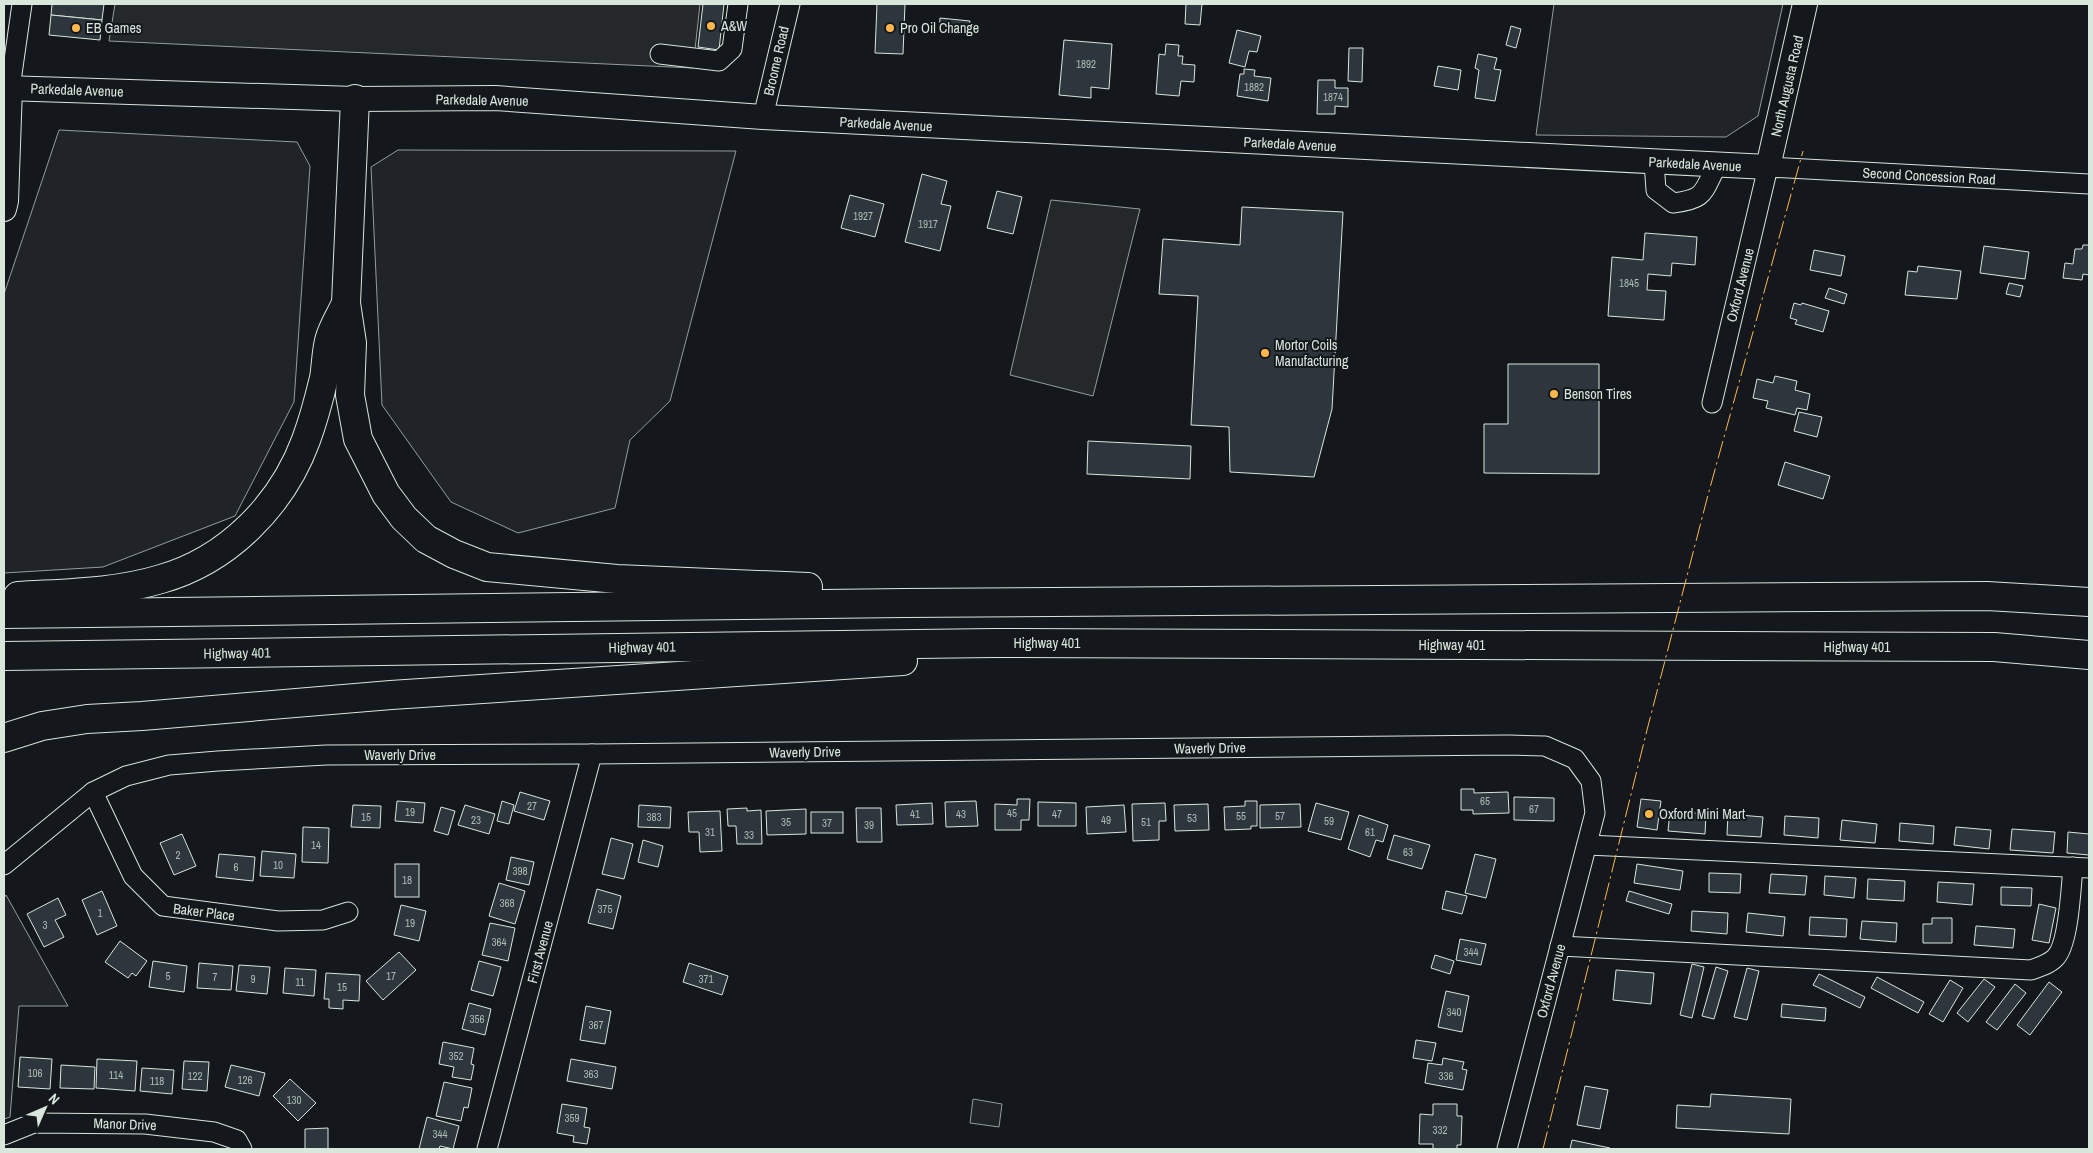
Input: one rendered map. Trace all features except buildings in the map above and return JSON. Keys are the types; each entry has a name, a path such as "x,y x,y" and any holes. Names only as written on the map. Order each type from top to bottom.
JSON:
{"highway":[{"path":"355,99 346,303 352,343 350,395 358,439 386,494 404,518 426,539 454,554 487,567 617,579 859,589 904,603"},
{"path":"4,597 75,593 134,585 161,579 186,570 225,548 256,521 278,492 296,462 306,440 324,378 329,340 346,303"},
{"path":"4,614 904,603 1967,596 2089,602"},
{"path":"4,738 42,726 87,719 391,695 948,658 994,643"},
{"name":"Highway 401","path":"4,656 994,643 1984,647 2089,655"}],"main road":[{"name":"North Augusta Road","path":"1768,167 1805,4"},
{"name":"Parkedale Avenue","path":"7,88 355,99 495,98 763,117 1768,167"},
{"path":"4,209 6,201 7,88"}],"street":[{"path":"7,88 22,4"},
{"path":"660,54 719,61 732,49 738,4"},
{"name":"Broome Road","path":"763,117 790,4"},
{"path":"1654,162 1656,190 1673,203 1692,200 1700,196 1717,165"},
{"name":"Second Concession Road","path":"1768,167 2089,184"},
{"name":"Oxford Avenue","path":"1712,403 1768,167"},
{"name":"Waverly Drive","path":"4,865 93,792 126,776 168,765 326,755 1545,746 1575,758 1592,781 1595,813"},
{"name":"First Avenue","path":"487,1149 592,754"},
{"name":"Baker Place","path":"93,792 132,876 163,906 278,921 323,920 348,912"},
{"name":"Oxford Avenue","path":"1507,1149 1595,813"},
{"path":"1560,946 2031,970 2044,966 2057,957 2064,942 2081,868 1587,845"},
{"name":"Manor Drive","path":"4,1135 34,1123 145,1124 214,1132 237,1140 242,1149"}],"shaded area":[{"path":"115,4 700,4 693,68 109,41"},
{"path":"1554,4 1783,4 1758,116 1726,137 1536,135"},
{"path":"59,130 297,142 310,166 294,402 235,516 103,567 4,573 4,294"},
{"path":"398,150 736,151 670,401 630,440 615,508 518,533 451,502 382,405 371,167"},
{"path":"1051,200 1140,209 1093,396 1010,375"},
{"path":"6,895 68,1006 19,1006 10,1117 4,1119 4,898"},
{"path":"973,1099 1002,1104 999,1127 970,1123"}],"power":[{"path":"1543,1149 1647,730 1708,495 1803,151"}],"place":[{"name":"A&W","path":"711,26"},
{"name":"EB Games","path":"76,28"},
{"name":"Pro Oil Change","path":"890,28"},
{"name":"Mortor Coils Manufacturing","path":"1265,353"},
{"name":"Benson Tires","path":"1554,394"},
{"name":"Oxford Mini Mart","path":"1649,814"}]}
